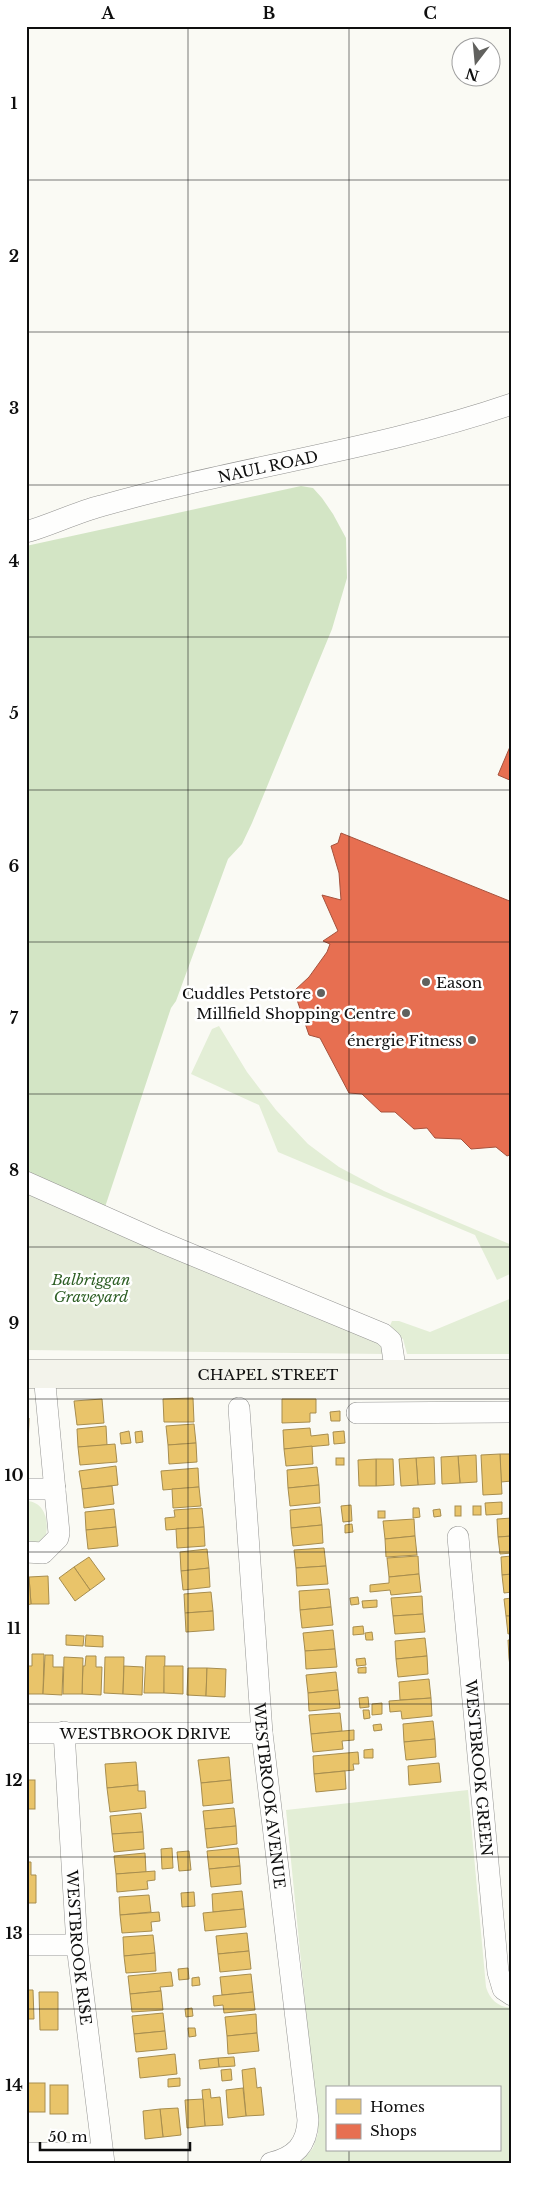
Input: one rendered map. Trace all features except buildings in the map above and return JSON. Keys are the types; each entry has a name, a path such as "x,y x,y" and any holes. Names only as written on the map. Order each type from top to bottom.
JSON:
{"main road":[{"name":"CHAPEL STREET","path":"35,1374 512,1374"}],"street":[{"name":"NAUL ROAD","path":"26,532 99,506 428,431 512,404"},
{"path":"26,1182 152,1238 383,1334 391,1341 396,1374"},
{"path":"26,1552 43,1553 58,1538 55,1489 35,1374"},
{"name":"WESTBROOK AVENUE","path":"239,1408 262,1733 308,2120 306,2137 302,2145 284,2159 270,2163"},
{"path":"357,1413 512,1412"},
{"path":"26,1489 55,1489"},
{"name":"WESTBROOK GREEN","path":"458,1537 499,1978 503,1989 512,1995"},
{"name":"WESTBROOK RISE","path":"64,1732 77,1945 103,2158"},
{"name":"WESTBROOK DRIVE","path":"26,1733 262,1733"},
{"path":"26,1945 77,1945"},
{"path":"26,2153 103,2158"}],"green space":[{"path":"301,486 313,488 322,498 346,538 347,578 332,629 252,823 242,844 228,859 176,1001 171,1008 105,1207 26,1173 26,546"},
{"path":"219,1026 247,1072 276,1110 308,1144 339,1167 384,1191 512,1245 512,1273 497,1280 475,1235 278,1152 259,1105 191,1074 212,1029"},
{"name":"Balbriggan Graveyard","path":"26,1189 382,1345 384,1354 26,1350"},
{"path":"512,1298 512,1354 407,1354 403,1339 389,1328 392,1321 399,1321 430,1332"},
{"path":"26,1501 38,1505 42,1509 46,1520 45,1538 38,1542 26,1542"},
{"path":"468,1790 486,1987 495,2002 512,2008 512,2163 300,2163 313,2148 318,2133 286,1810"}],"place":[{"name":"Eason","path":"426,982"},
{"name":"Cuddles Petstore","path":"321,993"},
{"name":"Millfield Shopping Centre","path":"406,1013"},
{"name":"énergie Fitness","path":"472,1040"}]}
